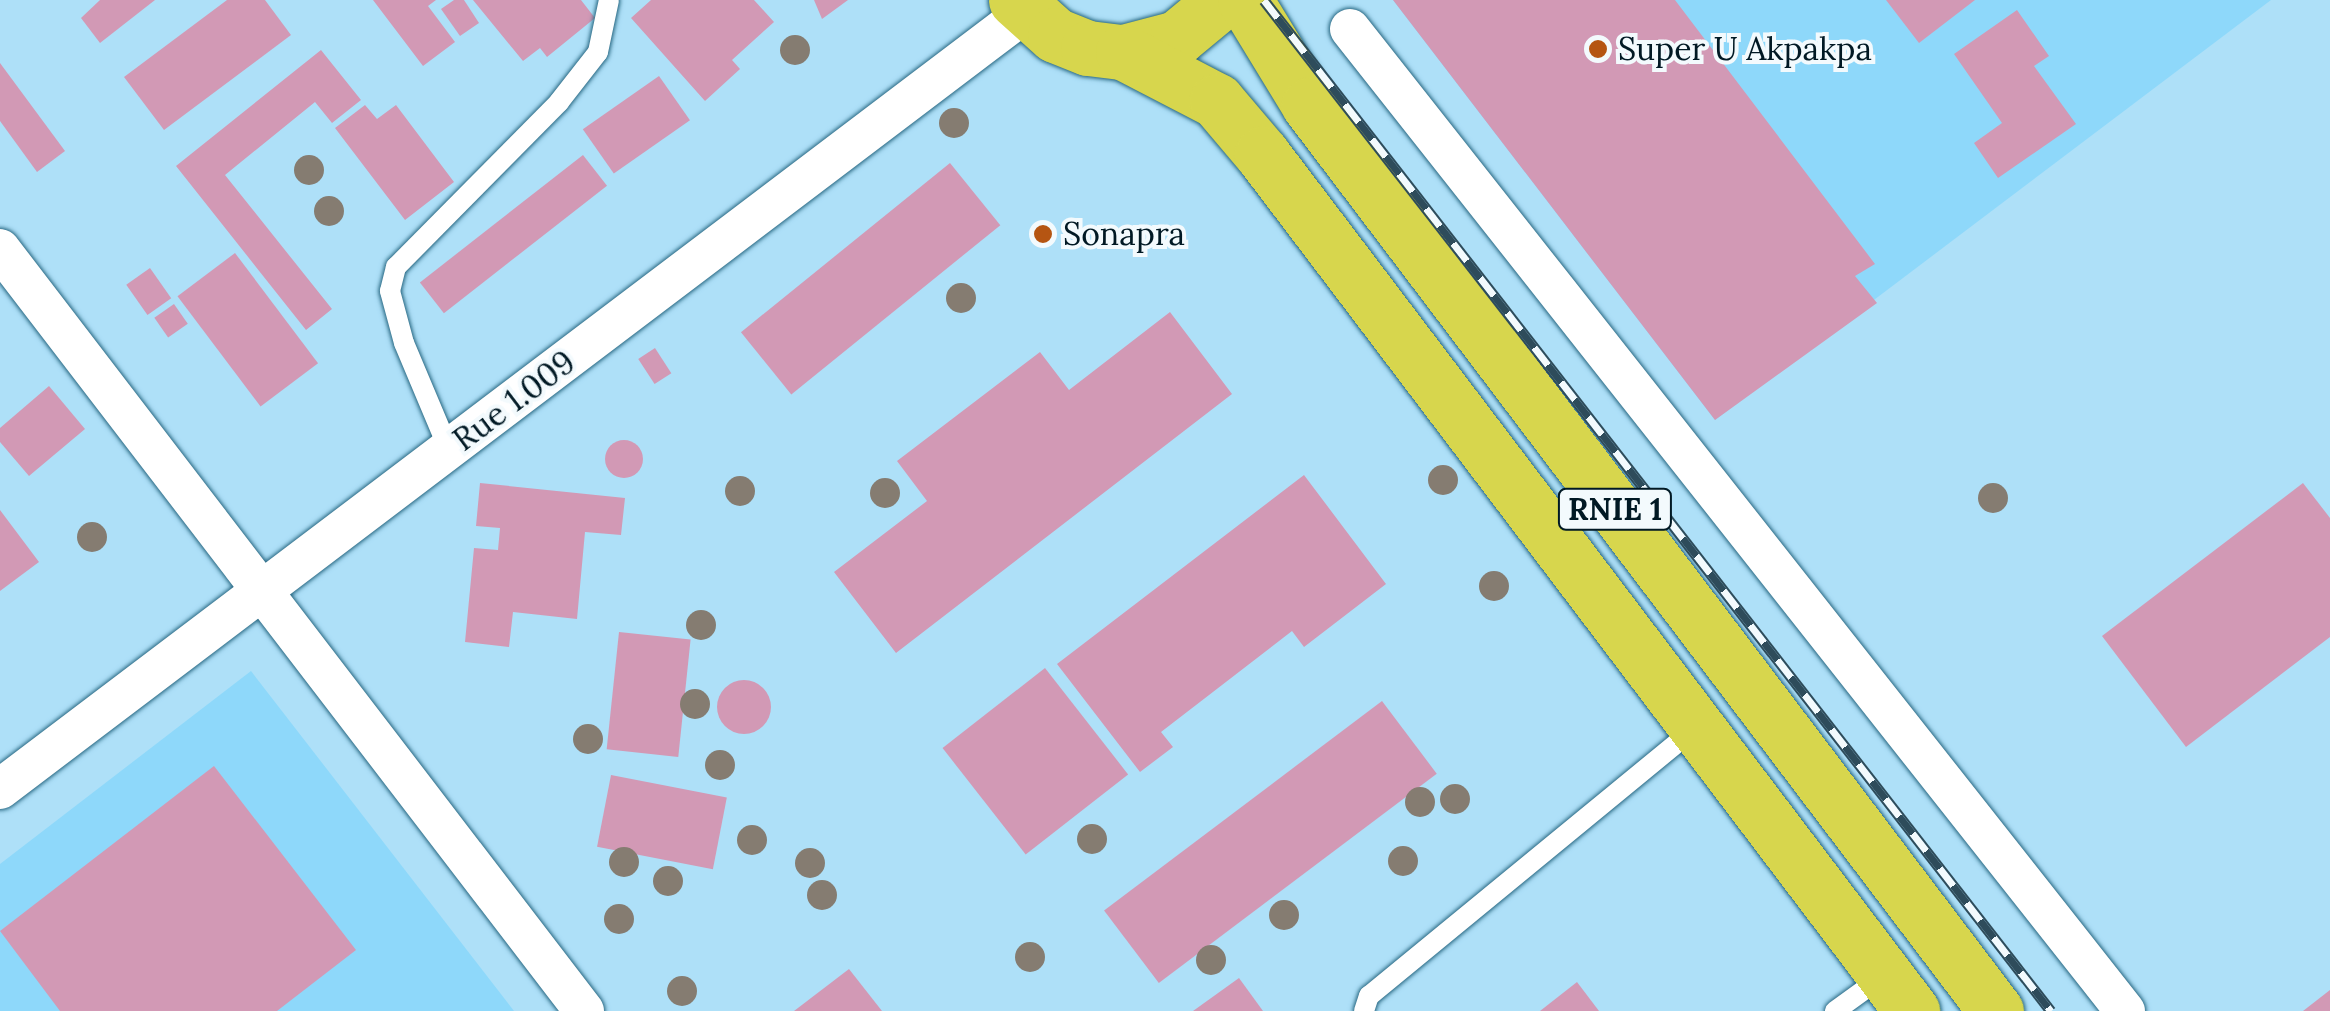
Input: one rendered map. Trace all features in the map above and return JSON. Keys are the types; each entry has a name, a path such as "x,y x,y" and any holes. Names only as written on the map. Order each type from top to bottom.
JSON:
{"highway":[{"name":"RNIE 1","path":"1124,52 1177,38 1223,0"},
{"name":"RNIE 1","path":"1245,0 1309,105 1996,1011"},
{"name":"RNIE 1","path":"1021,6 1070,42 1124,52 1217,101 1262,154 1898,993"}],"street":[{"name":"Rue 1.009","path":"0,789 449,450 1021,6"},
{"path":"1350,29 2125,1011"},
{"path":"0,250 584,1011"}],"lane":[{"path":"449,450 404,343 390,291 396,266 559,102 598,52 610,0"},
{"path":"1364,1011 1368,996 1697,727"},
{"path":"1835,1011 1898,993"}],"shaded area":[{"path":"1393,0 2271,0 1715,420"},
{"path":"251,671 514,1011 0,1011 0,864"}],"building":[{"path":"100,0 155,0 100,43 81,18"},
{"path":"227,0 265,0 291,35 164,130 124,77"},
{"path":"373,0 436,0 428,6 455,42 423,66"},
{"path":"454,0 464,0 479,23 460,36 441,9"},
{"path":"473,0 581,0 595,18 547,57 540,48 523,61"},
{"path":"651,0 754,0 774,22 732,60 740,69 705,101 631,18"},
{"path":"814,0 848,0 822,19"},
{"path":"1393,0 1675,0 1875,264 1855,276 1877,303 1715,420"},
{"path":"1886,0 1975,0 1919,43"},
{"path":"2017,10 2049,56 2034,66 2076,124 1998,178 1974,143 2002,123 1954,54"},
{"path":"321,50 361,100 332,123 315,102 225,175 332,309 306,330 176,166"},
{"path":"0,63 65,151 37,172 0,121"},
{"path":"659,76 690,120 614,174 583,129"},
{"path":"365,105 377,119 396,105 454,182 405,220 335,128"},
{"path":"583,155 607,186 444,313 420,282"},
{"path":"950,163 1000,225 791,394 741,332"},
{"path":"235,253 318,363 261,407 177,296"},
{"path":"150,268 171,298 147,315 126,285"},
{"path":"174,304 188,324 168,337 154,318"},
{"path":"1170,312 1232,394 896,653 834,572 927,501 897,461 1040,352 1069,390"},
{"path":"655,348 671,373 655,384 638,359"},
{"path":"49,386 85,429 29,476 0,442 0,428"},
{"path":"624,440 637,446 643,459 637,472 624,478 611,472 605,459 611,446"},
{"path":"1304,475 1386,584 1304,647 1292,631 1161,732 1173,747 1140,772 1057,664"},
{"path":"480,483 625,498 621,535 585,532 577,619 513,612 509,647 465,642 474,548 498,550 500,528 476,526"},
{"path":"2303,483 2330,518 2330,637 2186,747 2102,636"},
{"path":"0,510 39,562 0,591"},
{"path":"619,632 691,640 678,757 607,749"},
{"path":"1045,668 1128,774 1026,854 943,748"},
{"path":"744,680 763,688 771,707 763,726 744,734 725,726 717,707 725,688"},
{"path":"1382,701 1437,774 1159,983 1104,910"},
{"path":"214,766 356,950 277,1011 60,1011 0,931"},
{"path":"611,775 727,798 713,869 597,847"},
{"path":"849,969 882,1011 794,1011"},
{"path":"1239,978 1263,1011 1193,1011"},
{"path":"1577,982 1599,1011 1540,1011"},
{"path":"2330,990 2330,1011 2303,1011"}],"railway":[{"path":"1264,0 2051,1011"}],"place":[{"name":"Super U Akpakpa","path":"1598,49"},
{"name":"Sonapra","path":"1043,234"}]}
